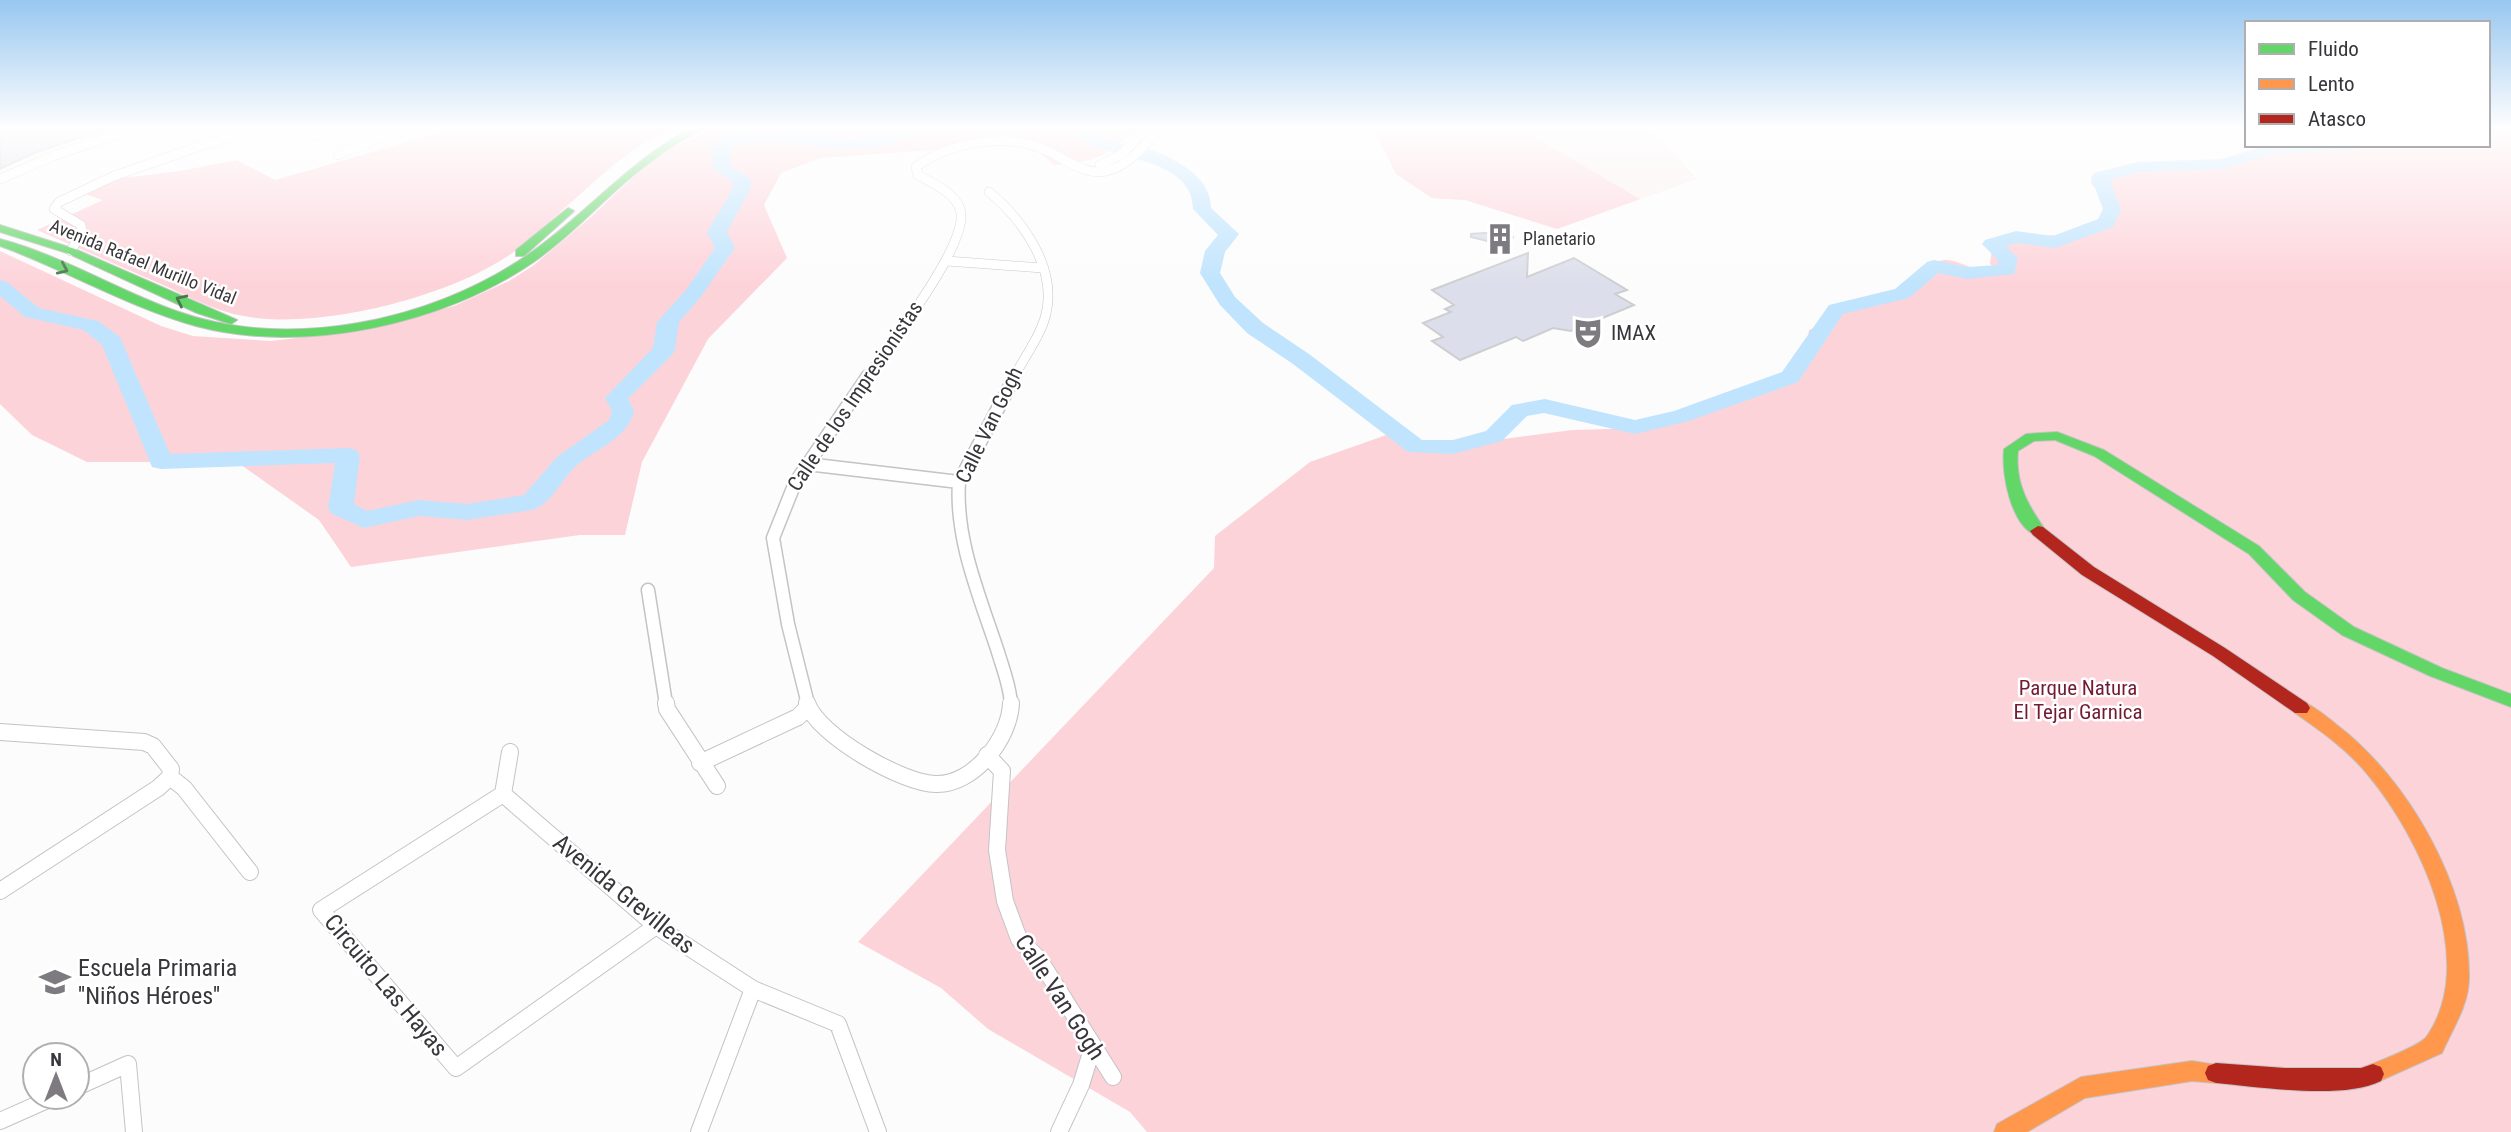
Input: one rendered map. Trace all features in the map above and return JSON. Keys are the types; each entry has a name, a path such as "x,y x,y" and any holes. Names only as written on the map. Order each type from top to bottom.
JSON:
{"main road":[{"name":"Avenida Rafael Murillo Vidal","path":"0,228 71,251 201,310 242,323 302,324 376,314 466,284 514,258 603,180"},
{"name":"Avenida Rafael Murillo Vidal","path":"0,242 110,290 204,324 232,330 261,331 337,327 411,312 477,289 507,274 547,246 619,180"},
{"path":"2005,1132 2081,1088 2192,1071 2286,1079 2363,1079 2434,1046 2459,983 2456,934 2439,881 2395,794 2354,749 2305,710 2184,630 2096,577 2040,533 2014,495 2007,465 2011,449 2031,437 2057,436 2099,453 2254,550 2299,596 2348,631 2436,673 2511,701"}],"street":[{"path":"71,251 82,232 81,225 54,209 59,202 106,180"},
{"name":"Calle de los Impresionistas","path":"808,708 772,542 784,501 947,261 960,235 962,215 950,193 925,180"},
{"name":"Calle Van Gogh","path":"808,708 845,744 881,765 923,781 948,784 976,767 1000,740 1011,709 1006,676 959,525 956,498 958,482 1045,317 1049,291 1042,268 1021,224 1009,207 989,192"},
{"path":"947,261 1042,268"},
{"path":"807,464 958,482"},
{"path":"648,590 667,709 717,786"},
{"path":"700,763 798,717 808,708"},
{"path":"0,732 144,742 153,746 171,769 170,776 158,788 0,891"},
{"path":"503,794 510,752"},
{"name":"Calle Van Gogh","path":"987,755 1002,771 997,850 1005,901 1019,939 1039,959 1114,1077"},
{"path":"170,776 184,788 250,872"},
{"name":"Circuito Las Hayas","path":"503,794 321,910 456,1068 656,926"},
{"name":"Avenida Grevilleas","path":"503,794 656,926 753,989 838,1024 878,1132"},
{"path":"699,1132 753,989"},
{"path":"1059,1132 1081,1085 1093,1046"},
{"path":"91,1081 128,1064 134,1132"},
{"path":"0,1121 22,1111"}],"shaded area":[{"path":"1405,180 1695,180 1557,229 1465,200 1432,198"}],"green space":[{"path":"112,180 596,180 535,235 488,268 454,284 416,297 335,316 259,318 227,312 37,230 103,200 85,194"},
{"path":"630,180 777,180 764,205 787,258 708,339 642,462 625,535 580,535 351,567 319,520 237,462 87,462 32,435 0,404 0,251 161,326 193,336 271,341 369,329 454,306 509,281 534,265"},
{"path":"1405,180 1607,180 1640,199 1557,229 1465,200 1432,198"},
{"name":"Parque Natura El Tejar Garnica","path":"2094,180 2511,180 2511,1132 1147,1132 1130,1112 988,1029 941,988 858,942 1214,568 1215,536 1310,462 1389,434 1459,450 1489,441 1572,430 1645,428 1687,415 1713,398 1788,380 1804,362 1809,330 1832,320 1838,306 1870,296 1916,288 1925,273 1942,260 1995,272 1990,263 1992,249 2007,240 2063,234 2111,221 2113,209 2090,182"}],"building":[{"path":"1499,232 1513,237 1508,246 1471,237 1471,234"},
{"path":"1528,253 1527,277 1574,258 1627,290 1615,294 1634,305 1571,331 1553,328 1523,341 1516,337 1460,360 1432,341 1443,337 1423,323 1451,312 1445,309 1454,305 1432,290"}],"waterway":[{"path":"0,286 32,313 91,325 112,342 161,462 348,455 341,508 364,520 419,508 467,512 532,502 566,462 620,423 623,411 616,398 664,350 668,322 687,302 725,248 717,232 740,192 743,180"},
{"path":"1192,180 1202,194 1202,209 1229,234 1215,251 1210,273 1227,301 1255,328 1301,359 1416,447 1453,447 1494,436 1520,410 1545,406 1591,419 1635,427 1681,416 1790,377 1836,309 1902,294 1934,266 1967,273 2007,270 2008,259 1992,244 2016,237 2055,242 2106,223 2112,209 2101,180"}],"traffic: fast":[{"path":"0,242 149,306 201,323 241,330 283,333 327,330 372,324 415,313 457,298 495,280 552,242 622,180"},
{"path":"520,253 568,211"},
{"path":"0,228 71,251 201,310 231,320"},
{"path":"2038,531 2024,513 2015,493 2010,472 2011,449 2031,437 2057,436 2099,453 2254,550 2299,596 2348,631 2436,672 2511,701"}],"traffic: slow":[{"path":"2301,708 2358,753 2390,790 2421,841 2446,900 2454,929 2459,956 2458,990 2434,1046 2373,1074"},
{"path":"2005,1132 2081,1088 2192,1071 2216,1073"}],"traffic: jam":[{"path":"2038,531 2088,571 2219,652 2301,708"},
{"path":"2216,1073 2285,1079 2363,1079 2373,1074"}],"place":[{"name":"Planetario","path":"1500,239"},
{"name":"IMAX","path":"1588,333"},
{"name":"Escuela Primaria ''Niños Héroes''","path":"55,982"}]}
